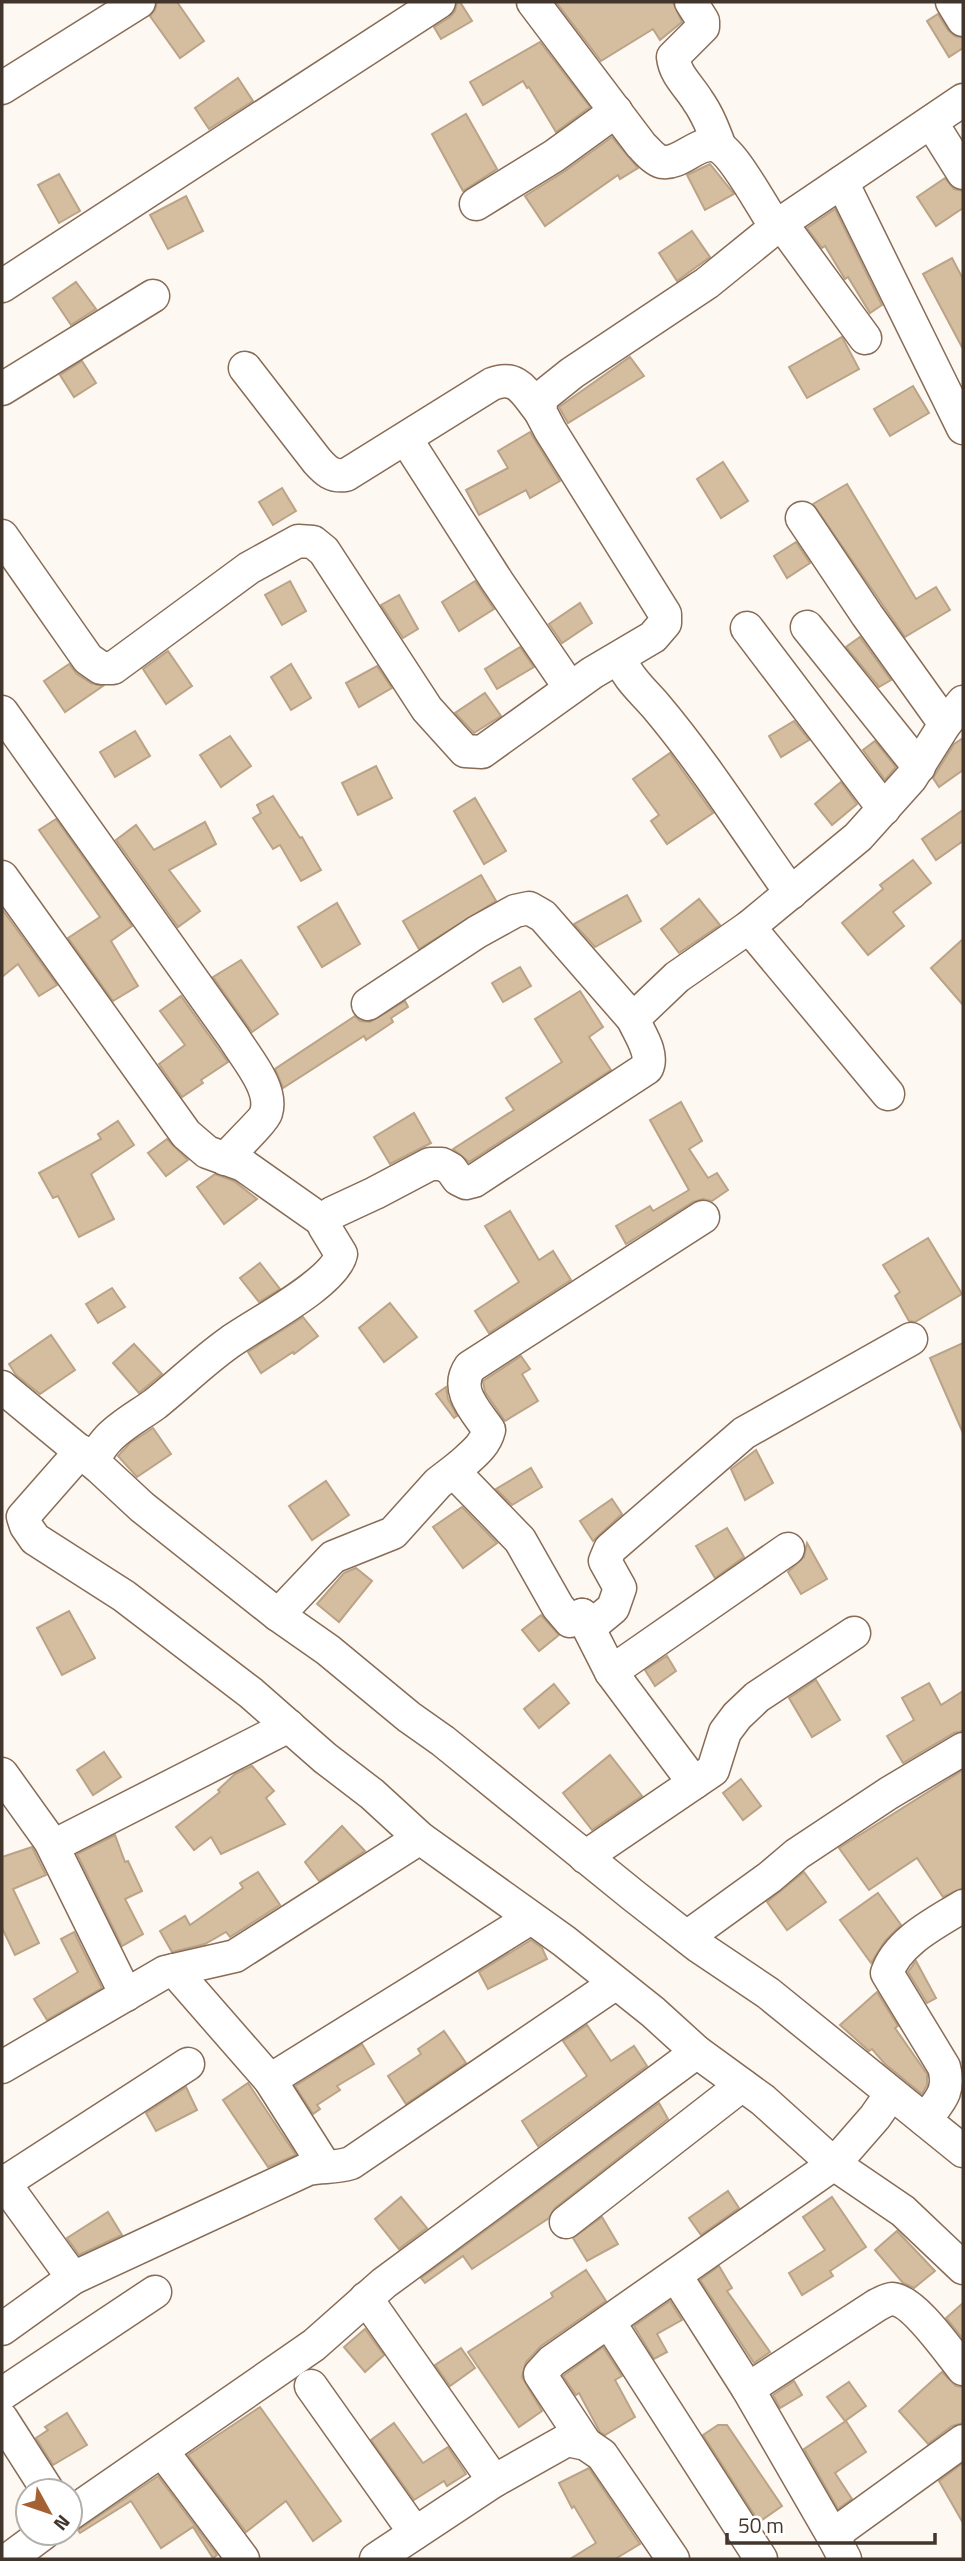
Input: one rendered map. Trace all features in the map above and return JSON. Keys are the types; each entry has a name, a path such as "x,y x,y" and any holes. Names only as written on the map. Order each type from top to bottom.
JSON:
{"street":[{"path":"2,88 139,2"},
{"path":"2,286 439,2"},
{"path":"533,2 653,158 663,162 678,160 704,146 720,147"},
{"path":"691,2 703,21 703,27 678,50 673,57 674,66 713,127 720,147 864,338"},
{"path":"952,2 963,20"},
{"path":"540,411 542,397 552,388 707,284 778,225 963,100"},
{"path":"476,204 554,156 616,111"},
{"path":"931,122 963,173"},
{"path":"842,182 963,428"},
{"path":"2,389 153,296"},
{"path":"2,536 88,659 101,668 113,668 249,568 298,541 313,542 324,551 427,709 465,751 482,752 592,673 653,637 664,623 665,614 540,411 522,389 512,382 504,379 492,384 406,439 346,475 338,477 329,474 317,461 245,368"},
{"path":"406,439 497,582 570,688"},
{"path":"632,1019 677,977 749,928 858,836 919,767 954,713 867,615 803,518"},
{"path":"807,627 919,767"},
{"path":"747,628 884,809"},
{"path":"621,657 624,668 710,777 791,893"},
{"path":"2,712 226,1026 262,1084 267,1098 266,1115 225,1159"},
{"path":"2,877 186,1134 207,1152 243,1165 324,1222 325,1230 341,1254 338,1263 314,1287 229,1342 155,1404 78,1462 17,1516 35,1539 124,1596 251,1693 372,1794 420,1838 531,1918 653,2012 697,2052 903,2211 963,2268"},
{"path":"324,1222 332,1213 429,1164 442,1164 451,1168 458,1180 466,1184 474,1181 635,1078 650,1062 649,1054 632,1019 544,916 529,908 515,911 477,932 368,1004"},
{"path":"749,928 888,1094"},
{"path":"278,1615 333,1557 393,1533 438,1483 478,1450 487,1439 489,1430 464,1391 465,1374 470,1367 703,1217"},
{"path":"582,1615 590,1627 612,1608 617,1600 620,1588 606,1561 610,1549 744,1433 911,1339"},
{"path":"2,1387 78,1462 142,1507 278,1615 328,1650 382,1696 524,1805 687,1937 768,1993 883,2106 925,2120 963,2151"},
{"path":"460,1466 458,1476 520,1540 558,1607 569,1620 582,1615"},
{"path":"611,1672 788,1549"},
{"path":"582,1615 611,1672 694,1783"},
{"path":"585,1857 713,1770 725,1732 747,1706 854,1633"},
{"path":"50,1841 61,1842 77,1835 289,1726"},
{"path":"687,1937 797,1854 889,1793 963,1749"},
{"path":"2,1774 50,1841 126,1995"},
{"path":"2,2067 165,1972 235,1956 420,1838"},
{"path":"925,2120 942,2097 948,2082 944,2067 887,1973 892,1958 910,1942 963,1906"},
{"path":"270,2080 531,1918"},
{"path":"174,1970 270,2080 324,2165"},
{"path":"2,2329 73,2278 308,2169 324,2165 337,2168 351,2162 616,1983"},
{"path":"84,2504 314,2345 384,2283 697,2052"},
{"path":"73,2278 3,2182 188,2064"},
{"path":"566,2222 742,2085"},
{"path":"673,2559 602,2455 586,2444 540,2374 552,2361 838,2160 883,2106"},
{"path":"676,2276 748,2389 839,2548"},
{"path":"2,2394 155,2292"},
{"path":"366,2298 494,2481"},
{"path":"748,2389 877,2305 891,2299 902,2302 914,2311 963,2368"},
{"path":"609,2322 761,2559"},
{"path":"311,2386 415,2533"},
{"path":"2,2419 39,2477"},
{"path":"376,2559 494,2481 567,2440 586,2444"},
{"path":"839,2548 844,2527 963,2441"},
{"path":"169,2460 243,2559"},
{"path":"9,2559 25,2547"}],"building":[{"path":"157,2 177,2 204,41 180,58 150,16"},
{"path":"457,2 460,2 472,21 441,39 434,27 450,17"},
{"path":"556,2 673,2 682,22 660,40 653,29 601,61"},
{"path":"938,14 948,30 963,38 963,48 949,57 927,21"},
{"path":"540,42 590,107 556,132 523,81 483,105 470,82"},
{"path":"238,78 253,101 209,129 195,108"},
{"path":"466,114 497,169 463,191 432,134"},
{"path":"612,137 638,168 620,179 618,175 545,226 525,196"},
{"path":"710,164 734,194 705,210 687,175"},
{"path":"59,174 80,211 59,223 38,185"},
{"path":"945,178 954,189 963,191 963,208 936,226 917,197"},
{"path":"186,196 203,231 168,249 150,215"},
{"path":"835,209 882,305 870,313 848,277 845,279 825,246 822,248 807,228"},
{"path":"692,231 710,257 677,281 659,253"},
{"path":"952,258 963,279 963,349 923,274"},
{"path":"76,282 96,309 71,325 53,298"},
{"path":"842,337 859,369 807,398 789,367"},
{"path":"630,357 644,376 568,423 559,407"},
{"path":"82,361 96,383 74,397 60,375"},
{"path":"913,386 929,413 890,436 874,409"},
{"path":"530,432 560,481 530,498 526,490 479,515 466,490 508,468 498,451"},
{"path":"723,462 748,501 721,518 697,479"},
{"path":"847,484 916,599 936,587 950,610 905,637 813,504"},
{"path":"282,488 296,511 273,525 259,502"},
{"path":"796,542 810,563 787,578 774,556"},
{"path":"290,581 306,611 282,625 265,595"},
{"path":"475,581 494,609 459,631 442,602"},
{"path":"399,595 418,629 403,638 381,605"},
{"path":"580,603 592,623 562,643 549,624"},
{"path":"860,637 891,680 879,687 846,647"},
{"path":"520,647 534,667 497,689 485,669"},
{"path":"168,651 192,686 166,704 143,669"},
{"path":"69,664 77,674 91,683 103,686 65,712 44,681"},
{"path":"291,664 311,698 291,710 271,677"},
{"path":"377,666 392,688 359,707 346,683"},
{"path":"485,693 501,716 474,733 455,713"},
{"path":"794,721 809,740 781,757 769,736"},
{"path":"135,731 150,756 115,777 100,752"},
{"path":"230,736 251,766 221,787 200,755"},
{"path":"963,738 963,770 939,787 933,778 954,744"},
{"path":"875,741 896,767 885,780 863,750"},
{"path":"670,753 713,813 667,844 651,821 659,815 633,779"},
{"path":"376,766 392,798 358,815 342,783"},
{"path":"841,782 857,804 832,825 815,804"},
{"path":"273,796 321,870 301,881 280,845 273,849 253,818 261,813 257,805"},
{"path":"475,798 506,851 484,864 454,811"},
{"path":"963,810 963,841 936,860 922,839"},
{"path":"56,819 132,926 111,941 138,986 113,1001 68,938 100,917 39,830"},
{"path":"205,822 216,844 169,870 200,911 178,927 116,840 136,825 154,850"},
{"path":"913,860 931,883 893,912 904,926 868,955 842,923 883,889 880,885"},
{"path":"481,875 496,901 419,949 403,921"},
{"path":"627,895 641,921 595,947 574,924"},
{"path":"699,899 720,925 679,953 661,929"},
{"path":"337,903 360,944 322,967 298,927"},
{"path":"2,909 57,985 39,996 18,964 2,977"},
{"path":"963,939 963,1005 931,968"},
{"path":"241,960 278,1014 252,1032 213,977"},
{"path":"520,967 531,986 503,1002 492,983"},
{"path":"580,991 603,1027 589,1037 611,1070 469,1162 453,1149 514,1110 506,1098 562,1062 535,1019"},
{"path":"181,996 228,1062 182,1097 159,1064 185,1045 160,1011"},
{"path":"405,1001 408,1007 391,1018 393,1022 366,1040 364,1036 283,1088 275,1069 355,1016 360,1021 370,1022"},
{"path":"681,1102 702,1141 689,1149 708,1178 717,1173 728,1190 712,1201 703,1199 693,1202 626,1244 616,1226 650,1206 653,1211 689,1190 650,1120"},
{"path":"414,1113 431,1143 390,1164 374,1137"},
{"path":"118,1121 134,1145 91,1174 114,1219 79,1237 58,1196 53,1198 39,1173 101,1139 98,1134"},
{"path":"167,1139 188,1160 166,1176 148,1153"},
{"path":"215,1174 234,1181 257,1199 224,1224 197,1187"},
{"path":"510,1211 539,1260 553,1251 571,1280 489,1333 475,1311 519,1282 485,1226"},
{"path":"928,1238 962,1294 915,1322 909,1321 895,1296 900,1292 883,1265"},
{"path":"260,1263 280,1289 259,1302 240,1278"},
{"path":"112,1288 125,1307 98,1323 86,1304"},
{"path":"390,1303 417,1337 384,1362 359,1328"},
{"path":"303,1317 318,1336 261,1373 248,1352"},
{"path":"51,1335 75,1370 40,1394 16,1375 9,1364"},
{"path":"963,1343 963,1433 930,1358"},
{"path":"134,1344 162,1374 139,1393 113,1363"},
{"path":"521,1356 530,1369 522,1374 538,1401 505,1421 485,1392 483,1381"},
{"path":"446,1387 448,1399 457,1416 454,1418 436,1394"},
{"path":"153,1428 171,1454 137,1477 118,1456 130,1443"},
{"path":"756,1450 773,1483 745,1500 731,1469"},
{"path":"531,1468 542,1487 512,1505 496,1489"},
{"path":"326,1481 349,1515 312,1540 289,1506"},
{"path":"612,1499 622,1514 593,1541 580,1521"},
{"path":"462,1507 497,1543 463,1568 433,1527"},
{"path":"727,1528 744,1557 715,1578 696,1546"},
{"path":"807,1543 827,1579 801,1594 788,1572 804,1557"},
{"path":"356,1568 372,1581 339,1622 317,1604 344,1573"},
{"path":"69,1611 95,1658 62,1675 37,1628"},
{"path":"541,1615 559,1635 539,1651 522,1630"},
{"path":"667,1656 676,1671 655,1686 645,1670"},
{"path":"816,1680 840,1720 812,1737 789,1698"},
{"path":"929,1683 941,1705 963,1691 963,1731 954,1733 903,1763 887,1736 914,1720 902,1698"},
{"path":"554,1684 569,1703 539,1728 524,1709"},
{"path":"104,1752 121,1777 93,1795 77,1770"},
{"path":"610,1755 642,1796 592,1830 563,1793"},
{"path":"252,1766 274,1791 266,1798 285,1824 221,1854 211,1837 194,1850 176,1827 220,1792 218,1790 235,1774"},
{"path":"963,1770 963,1888 943,1897 917,1858 869,1890 839,1848"},
{"path":"741,1779 761,1806 743,1820 723,1793"},
{"path":"342,1826 365,1851 319,1881 305,1862"},
{"path":"115,1835 125,1862 128,1861 142,1891 125,1899 143,1934 122,1946 77,1854"},
{"path":"32,1847 46,1875 13,1889 39,1943 15,1955 2,1928 2,1857"},
{"path":"258,1872 280,1905 230,1937 226,1932 205,1944 172,1952 160,1931 185,1916 190,1925 243,1888 240,1883"},
{"path":"804,1872 826,1902 787,1930 767,1902"},
{"path":"878,1893 901,1925 885,1941 871,1963 840,1920"},
{"path":"74,1932 102,1988 47,2020 34,1999 78,1972 61,1939"},
{"path":"531,1940 542,1948 547,1959 488,1989 479,1972"},
{"path":"916,1961 936,1998 927,2003 908,1972"},
{"path":"877,1992 898,2026 895,2028 927,2074 927,2085 922,2094 885,2064 872,2049 869,2051 840,2025"},
{"path":"587,2025 611,2061 634,2046 647,2066 538,2146 522,2121 587,2076 563,2041"},
{"path":"444,2031 466,2063 406,2104 388,2076 421,2054 418,2049"},
{"path":"362,2044 374,2064 337,2086 340,2090 317,2105 320,2109 313,2114 295,2086"},
{"path":"248,2083 296,2155 268,2167 223,2100"},
{"path":"186,2087 197,2110 156,2131 146,2113"},
{"path":"659,2103 668,2119 555,2208 549,2218 472,2269 463,2256 425,2283 421,2278"},
{"path":"728,2191 739,2208 701,2235 689,2218"},
{"path":"401,2197 427,2228 399,2249 375,2219"},
{"path":"832,2197 866,2247 830,2271 833,2276 802,2295 789,2273 825,2250 803,2217"},
{"path":"108,2212 122,2235 79,2255 67,2238"},
{"path":"602,2217 618,2244 587,2261 573,2238"},
{"path":"897,2231 935,2271 914,2288 903,2283 875,2250"},
{"path":"719,2266 732,2288 727,2291 770,2352 754,2363 700,2280"},
{"path":"586,2270 606,2301 541,2346 526,2362 522,2377 542,2411 519,2427 468,2352 553,2297 551,2293"},
{"path":"670,2301 682,2320 657,2334 667,2352 654,2359 634,2326"},
{"path":"963,2303 963,2339 946,2318"},
{"path":"365,2329 384,2355 365,2372 344,2347"},
{"path":"603,2347 622,2376 615,2380 635,2417 605,2435 600,2432 579,2393 576,2395 563,2376"},
{"path":"461,2348 475,2368 450,2386 435,2365"},
{"path":"942,2372 956,2386 963,2387 963,2423 952,2426 928,2444 899,2411"},
{"path":"794,2381 802,2395 780,2408 773,2395"},
{"path":"849,2382 866,2406 845,2421 827,2397"},
{"path":"260,2407 341,2521 313,2541 286,2501 246,2532 188,2455"},
{"path":"67,2413 87,2445 53,2465 36,2438 48,2430 45,2427"},
{"path":"846,2421 866,2452 835,2473 852,2499 838,2509 804,2449"},
{"path":"394,2423 423,2463 448,2447 466,2474 447,2486 444,2481 414,2500 371,2440"},
{"path":"718,2425 727,2425 782,2506 759,2522 703,2435"},
{"path":"963,2463 963,2523 939,2481"},
{"path":"589,2468 640,2544 615,2559 570,2559 596,2543 559,2483"},
{"path":"158,2476 217,2555 213,2558 193,2527 161,2548 131,2501 84,2530 84,2526"}]}
